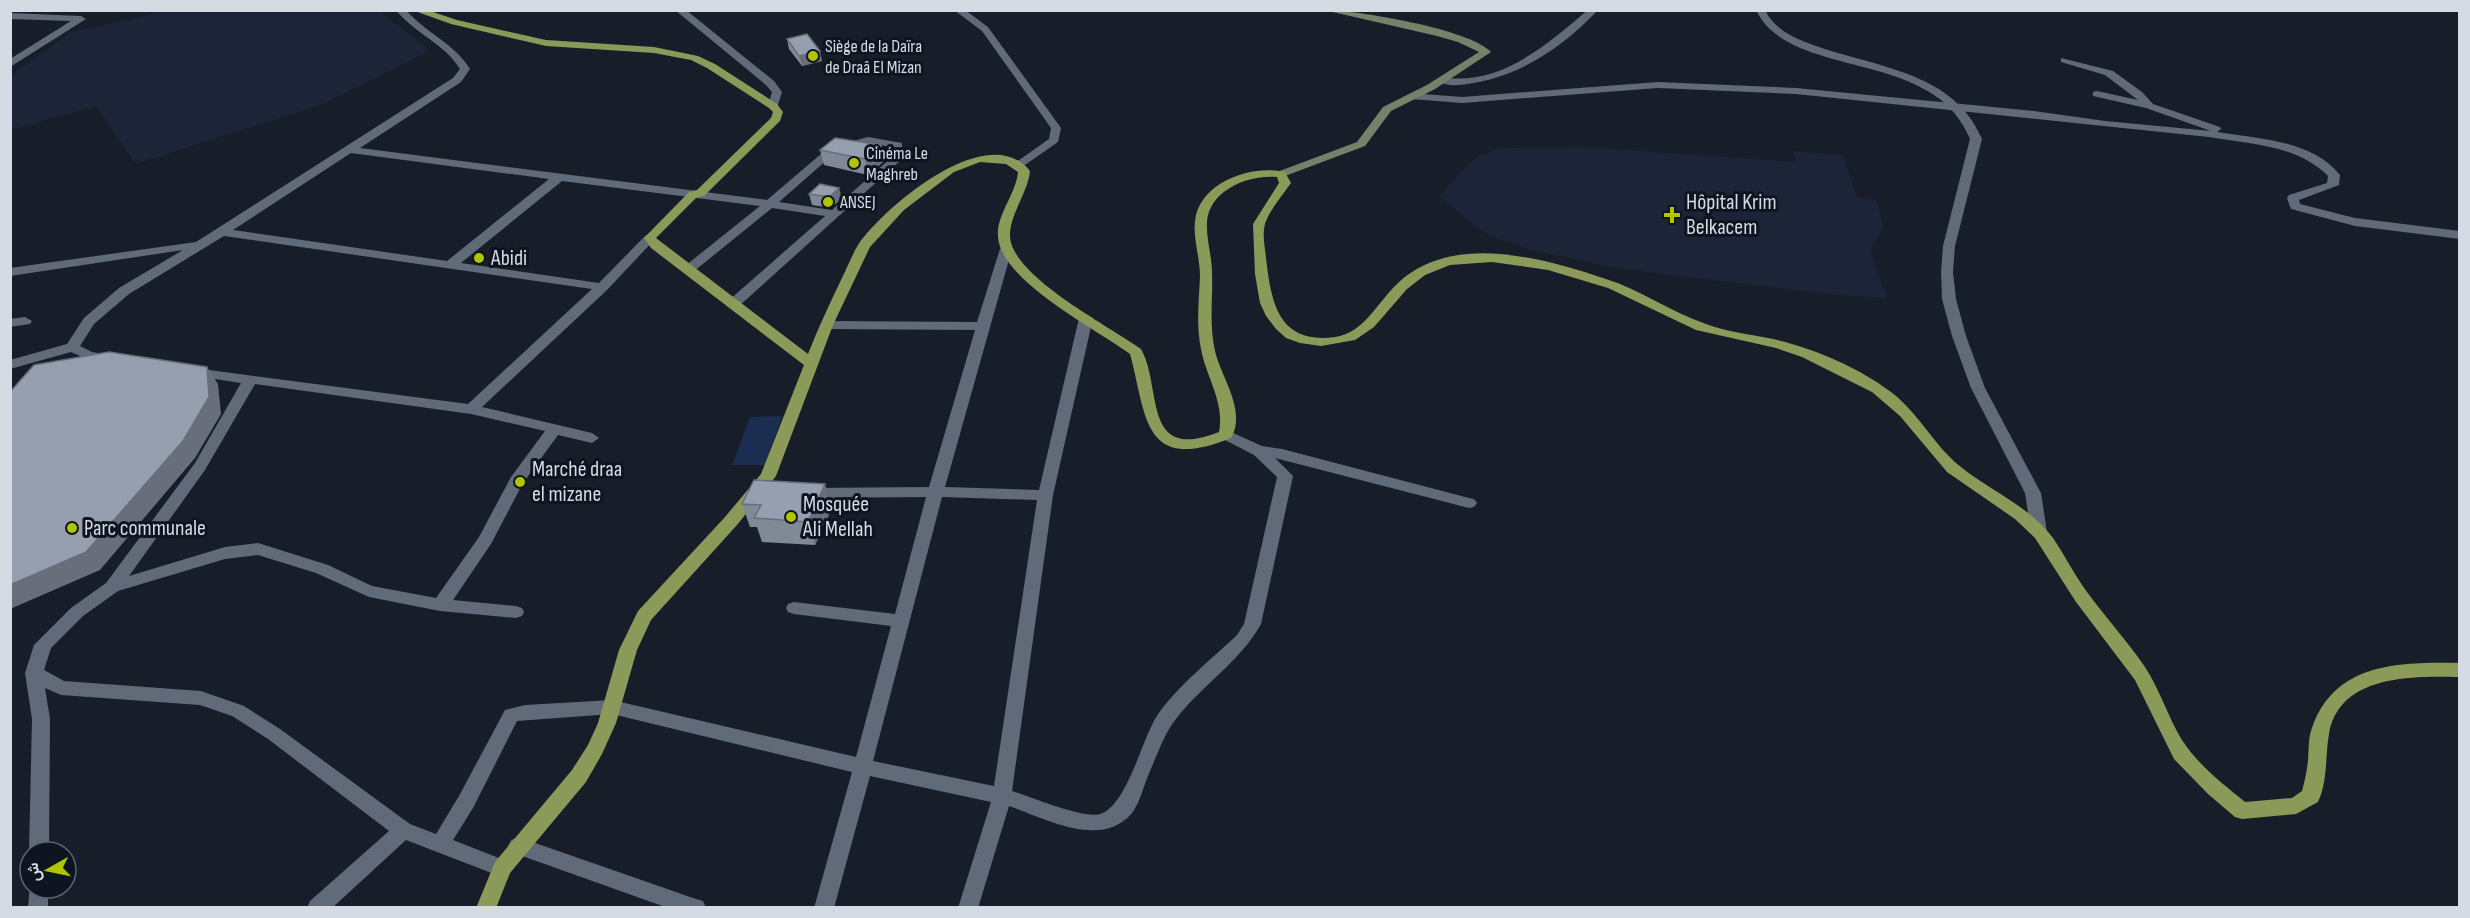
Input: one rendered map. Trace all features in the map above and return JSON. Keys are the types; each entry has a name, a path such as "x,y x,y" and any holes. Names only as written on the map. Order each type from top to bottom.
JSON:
{"main road":[{"path":"416,10 454,22 546,44 654,50 694,58 711,66 773,106 778,112 776,119 650,238 812,363"},
{"path":"486,908 502,868 518,846 579,776 595,749 612,707 628,650 644,616 759,489 776,460 826,325 864,246 900,207 933,180 965,163 979,159 1008,161 1018,165 1024,171 1024,182 1007,223 1004,237 1012,262 1029,279 1136,352 1153,422 1162,434 1178,443 1194,445 1213,441 1226,435 1230,422 1209,353 1205,331 1206,264 1200,222 1203,211 1221,189 1252,173 1281,174 1361,144 1368,138 1387,108 1479,59 1486,50 1474,43 1442,34 1328,10"},
{"path":"1281,174 1285,183 1258,226 1260,274 1272,317 1282,329 1299,340 1323,343 1348,338 1368,327 1400,287 1431,267 1457,260 1485,258 1510,260 1602,281 1664,312 1702,327 1742,339 1780,345 1811,356 1886,395 1907,415 1952,467 2012,508 2039,532 2081,596 2138,670 2150,690 2161,719 2176,747 2194,770 2242,811 2296,806 2311,796 2317,768 2320,729 2332,702 2355,684 2381,675 2416,669 2460,670"}],"street":[{"path":"10,365 72,347 88,321 124,291 222,232 457,80 465,69 459,56 407,20 400,10"},
{"path":"679,10 770,84 777,92 773,106"},
{"path":"958,10 985,29 1056,128 1054,140 1018,165"},
{"path":"1441,80 1452,84 1480,81 1536,57 1594,10"},
{"path":"1760,10 1768,25 1784,36 1808,47 1916,81 1955,106 1970,123 1976,139 1949,246 1947,272 1949,299 1959,336 1978,388 2033,493 2039,532"},
{"path":"10,16 81,19 10,64"},
{"path":"2065,60 2109,73 2138,93 2149,106"},
{"path":"1411,96 1462,100 1658,85 1796,91 2209,134 2277,145 2304,153 2320,162 2334,175 2333,185 2293,198 2295,206 2310,212 2402,229 2460,235"},
{"path":"2097,94 2149,106 2218,130 2209,134"},
{"path":"689,269 770,204 832,150 868,140 898,145 896,159 733,304"},
{"path":"350,150 835,214"},
{"path":"450,265 559,177"},
{"path":"222,232 602,287"},
{"path":"471,409 602,287 650,238"},
{"path":"10,272 202,244"},
{"path":"824,908 864,767 900,621 982,326 1006,249"},
{"path":"968,908 1002,796 1046,495 1086,318"},
{"path":"10,323 25,321"},
{"path":"826,325 982,326"},
{"path":"72,347 89,356 119,360"},
{"path":"176,369 249,381 471,409 592,438"},
{"path":"112,587 200,466 249,381"},
{"path":"440,605 485,540 516,481 554,429"},
{"path":"440,844 466,802 511,715 525,712 612,707 864,767 1002,796 1089,823 1110,819 1125,807 1160,726 1177,704 1243,640 1252,624 1285,476 1259,451 1226,435"},
{"path":"1259,451 1282,454 1469,503"},
{"path":"759,489 783,492 1046,495"},
{"path":"39,840 41,719 34,673 43,645 76,612 112,587 225,553 258,549 322,569 369,591 440,605 516,612"},
{"path":"794,608 900,621"},
{"path":"34,673 61,687 201,698 237,711 274,734 403,830 502,868"},
{"path":"317,908 403,830"},
{"path":"518,846 696,908"}],"shaded area":[{"path":"158,10 379,11 427,48 425,53 320,105 136,164 96,106 11,130 11,75 71,32 150,15"},
{"name":"Hôpital Krim Belkacem","path":"1584,147 1796,162 1793,151 1843,155 1857,198 1876,200 1884,226 1870,250 1887,298 1837,295 1669,275 1605,266 1528,249 1484,233 1439,196 1464,168 1480,155 1500,148"},
{"path":"782,416 765,465 732,465 750,417"}],"building":[{"path":"807,34 820,51 799,56 787,39"},
{"path":"835,138 881,145 865,159 820,150"},
{"path":"820,184 839,188 829,197 809,194"},
{"name":"Parc communale","path":"109,352 207,367 209,397 183,441 86,552 10,585 10,392 34,365"},
{"path":"754,480 825,484 808,522 754,518 761,505 742,504"}],"place":[{"name":"Siège de la Daïra de Draâ El Mizan","path":"813,56"},
{"name":"Cinéma Le Maghreb","path":"854,163"},
{"name":"ANSEJ","path":"828,202"},
{"name":"Hôpital Krim Belkacem","path":"1672,215"},
{"name":"Abidi","path":"479,258"},
{"name":"Marché draa el mizane","path":"520,482"},
{"name":"Mosquée Ali Mellah","path":"791,517"},
{"name":"Parc communale","path":"72,528"}]}
